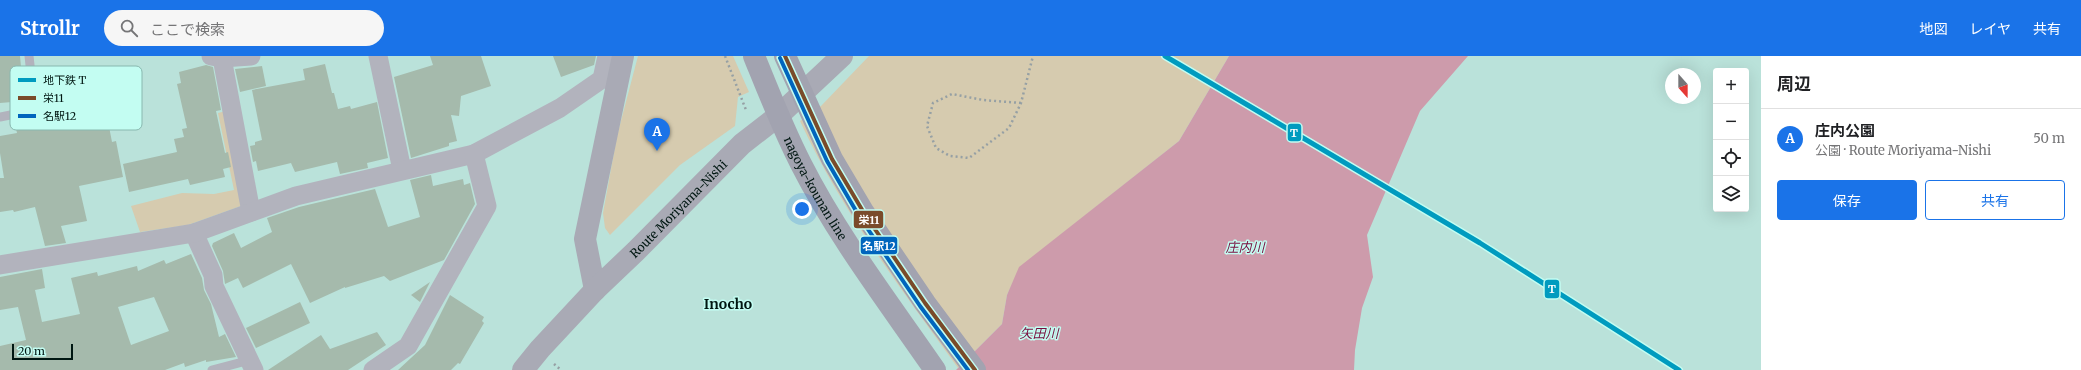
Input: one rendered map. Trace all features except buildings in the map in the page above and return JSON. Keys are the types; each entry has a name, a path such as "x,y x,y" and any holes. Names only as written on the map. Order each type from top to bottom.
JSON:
{"main road":[{"path":"595,290 585,239 623,56"},
{"name":"nagoya-kounan line","path":"754,56 782,125 802,166 837,227 935,370"},
{"path":"785,56 832,159 864,213 925,303 975,370"},
{"name":"Route Moriyama-Nishi","path":"523,370 540,349 595,290 636,251 742,144 782,125 806,104 842,56"}],"street":[{"path":"251,56 217,57 251,212"},
{"path":"378,56 402,170"},
{"path":"0,265 194,233 296,196 474,154 560,108 602,79 607,56"},
{"path":"372,370 408,346 487,206 474,154"},
{"path":"194,233 213,275 214,286 252,365"}],"lane":[{"path":"29,56 30,66"},
{"path":"0,117 10,115"},
{"path":"212,370 252,365"}],"path":[{"path":"725,56 746,110"},
{"path":"1021,103 983,100 952,94 933,103 927,126 936,148 950,156 969,158 1010,128 1021,103 1033,56"}],"shaded area":[{"path":"638,56 733,56 749,92 738,97 735,126 680,165 610,235 605,228 603,213 617,136"},
{"path":"869,56 1229,56 1179,141 1020,267 1007,295 1002,324 958,368 894,279 853,217 816,154 800,121 821,106"},
{"path":"226,111 241,206 188,225 140,232 131,206 182,193 214,194 234,190 218,113"}],"water":[{"name":"庄内川","path":"1229,56 1468,56 1420,111 1367,235 1373,277 1362,308 1355,350 1354,370 956,370 1002,324 1007,295 1019,267 1179,141"}],"metro line":[{"name":"T","path":"1165,56 1480,243 1679,370"}],"transit line":[{"name":"栄11","path":"785,56 832,159 864,213 925,303 975,370"},
{"name":"名駅12","path":"780,58 827,161 859,216 920,306 968,370"}],"place":[{"name":"庄内公園","path":"657,151"}],"district":[{"name":"Inocho","path":"728,304"}],"water label":[{"name":"矢田川","path":"1039,333"}]}
